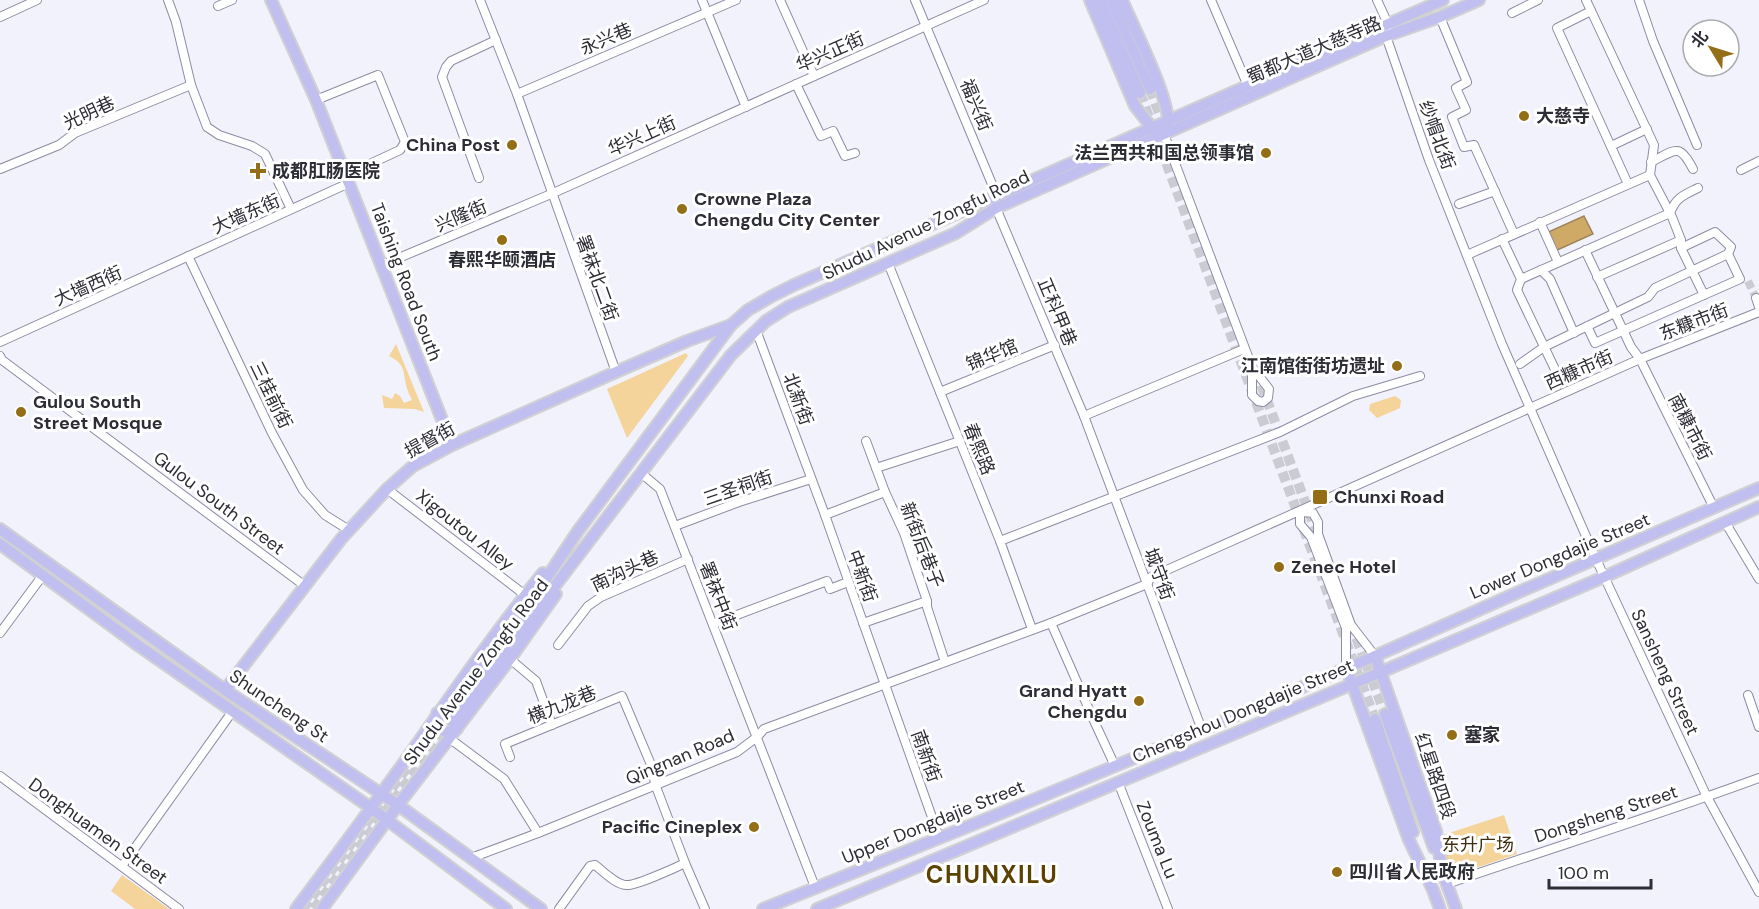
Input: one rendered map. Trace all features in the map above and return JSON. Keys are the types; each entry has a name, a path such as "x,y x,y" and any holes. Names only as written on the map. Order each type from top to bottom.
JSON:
{"main road":[{"name":"Taishing Road South","path":"271,0 316,100 452,445"},
{"path":"1090,0 1135,106 1152,128 1164,134 1169,120 1162,93 1122,0"},
{"path":"1100,0 1145,91 1111,0"},
{"name":"蜀都大道大慈寺路","path":"1164,134 1387,30 1443,0"},
{"name":"蜀都大道大慈寺路","path":"1152,128 1248,86 1387,30 1440,17 1479,0"},
{"name":"Shudu Avenue Zongfu Road","path":"448,720 589,542 731,354 756,330 788,307 956,233 996,202 1152,128"},
{"name":"Shudu Avenue Zongfu Road","path":"448,720 578,531 731,325 748,310 772,296 1164,134"},
{"name":"提督街","path":"225,690 349,530 387,489 413,466 452,445 616,372 687,341 731,325"},
{"name":"Lower Dongdajie Street","path":"1375,656 1759,488"},
{"name":"Lower Dongdajie Street","path":"1382,672 1759,507"},
{"name":"Shuncheng St","path":"0,529 225,690 381,793 541,909"},
{"name":"Shudu Avenue Zongfu Road","path":"322,909 449,738 448,720 525,595 578,531"},
{"name":"Shudu Avenue Zongfu Road","path":"297,909 381,793 448,720 510,659 548,607 589,542"},
{"name":"Shuncheng St","path":"0,544 139,646 371,808 506,909"},
{"name":"Chengshou Dongdajie Street","path":"1115,766 1375,656"},
{"name":"红星路四段","path":"1375,656 1436,831 1442,871 1456,909"},
{"path":"1346,667 1409,840 1433,890"},
{"name":"Chengshou Dongdajie Street","path":"1118,782 1382,672"},
{"path":"1440,909 1380,716 1442,871"},
{"name":"Upper Dongdajie Street","path":"763,909 1115,766"},
{"name":"Upper Dongdajie Street","path":"822,908 1118,782"}],"street":[{"path":"0,17 37,0"},
{"path":"168,0 176,22 191,85 207,127 219,135 252,146 265,154 291,210"},
{"path":"218,6 232,0"},
{"name":"署袜北二街","path":"480,0 517,94 616,372"},
{"path":"702,0 746,107"},
{"name":"永兴巷","path":"517,94 736,0"},
{"path":"780,0 814,76"},
{"name":"福兴街","path":"915,0 996,202"},
{"name":"华兴正街","path":"746,107 984,0"},
{"path":"1211,0 1248,86"},
{"name":"纱帽北街","path":"1377,0 1425,149 1502,344 1530,408"},
{"path":"1512,13 1539,0"},
{"path":"1586,0 1654,145 1650,175 1670,213 1692,272 1704,295"},
{"path":"1639,0 1653,41 1697,145"},
{"path":"1591,11 1557,28 1628,184"},
{"path":"1440,17 1467,82 1456,88 1466,110 1452,117 1464,147 1474,145 1514,234"},
{"path":"479,178 442,77 451,61 496,40"},
{"name":"大墙东街","path":"188,256 291,210 400,150 405,142 378,75 316,100"},
{"path":"796,84 821,136 833,131 845,156 855,153"},
{"name":"光明巷","path":"0,169 59,145 75,133 191,85"},
{"name":"华兴上街","path":"551,194 746,107"},
{"path":"1611,146 1647,129"},
{"path":"1164,134 1252,367"},
{"path":"1651,162 1673,151 1680,151 1685,154 1693,169"},
{"path":"1741,170 1758,165"},
{"path":"1467,255 1650,175"},
{"path":"1521,279 1670,213 1673,204 1678,199 1698,188"},
{"path":"1459,204 1495,191"},
{"name":"兴隆街","path":"382,265 551,194"},
{"name":"正科甲巷","path":"996,202 1089,428"},
{"path":"1540,222 1558,262"},
{"path":"1520,364 1544,347 1648,297 1655,288 1728,254 1731,247 1715,232 1597,277"},
{"path":"1502,239 1521,279 1517,290 1562,384"},
{"name":"南糠市街","path":"1585,250 1630,348 1640,359 1714,508"},
{"path":"1587,326 1595,343 1744,280 1728,254"},
{"name":"大墙西街","path":"0,342 188,256"},
{"name":"三桂前街","path":"188,256 272,433 303,490 326,515 349,530"},
{"name":"春熙路","path":"888,263 1000,541 1032,629"},
{"path":"1541,270 1550,279 1574,333"},
{"path":"1756,298 1759,307"},
{"name":"东糠市街","path":"1640,359 1759,312"},
{"name":"北新街","path":"756,330 811,478"},
{"name":"锦华馆","path":"940,392 1055,345"},
{"path":"1084,416 1244,349"},
{"name":"Gulou South Street","path":"0,356 2,360 305,586"},
{"name":"西糠市街","path":"1051,622 1146,584 1151,577 1640,359"},
{"path":"1000,541 1280,432 1353,396 1420,376"},
{"name":"Sansheng Street","path":"1530,408 1596,559 1707,797 1759,892"},
{"name":"城守街","path":"1089,428 1202,730"},
{"name":"新街后巷子","path":"866,441 885,492 904,533 945,662"},
{"path":"876,468 960,441"},
{"name":"署袜中街","path":"641,473 660,489 815,887"},
{"name":"中新街","path":"811,478 884,684"},
{"name":"三圣祠街","path":"675,526 811,478"},
{"name":"Xigoutou Alley","path":"387,489 525,595"},
{"path":"825,515 885,492"},
{"path":"1346,667 1346,628 1311,537 1300,524 1300,515 1303,512 1313,513 1317,518 1318,534 1352,625 1375,656"},
{"path":"1725,522 1759,579"},
{"name":"南沟头巷","path":"558,645 588,606 601,597 688,559"},
{"path":"0,633 43,575"},
{"path":"713,624 827,582 830,589 848,582"},
{"path":"863,623 927,601"},
{"path":"1032,629 1051,622 1115,766"},
{"name":"Qingnan Road","path":"471,858 738,752 764,729 1032,629"},
{"path":"510,659 536,681 552,725"},
{"name":"南新街","path":"884,684 939,837"},
{"path":"1748,695 1759,727"},
{"name":"横九龙巷","path":"510,757 505,744 622,696 652,766 655,784"},
{"path":"122,867 232,712"},
{"path":"449,738 504,779 537,833"},
{"name":"Donghuamen Street","path":"0,776 179,909"},
{"name":"Dongsheng Street","path":"1447,884 1759,778"},
{"name":"Zouma Lu","path":"1118,782 1168,909"},
{"path":"655,784 705,909"},
{"path":"559,909 590,866 595,865 627,886 685,863"}],"green space":[{"path":"396,344 424,412 415,409 384,408 382,395 392,399 395,393 404,403 412,400 406,387 402,368 389,356"},
{"path":"686,353 688,356 627,438 607,389"},
{"path":"1395,396 1401,400 1400,408 1377,418 1369,410 1370,404"},
{"name":"东升广场","path":"1504,815 1517,854 1452,876 1440,836"},
{"path":"122,875 169,909 135,909 111,891"}],"shaded area":[{"path":"1584,216 1593,234 1555,251 1546,233"}],"tunnel":[{"path":"1150,89 1165,129"},
{"path":"1140,93 1375,719"},
{"path":"1748,281 1756,298"},
{"path":"1256,371 1319,539"},
{"path":"1351,624 1385,714"},
{"path":"303,909 445,716"},
{"path":"314,909 449,725"}],"place":[{"name":"大慈寺","path":"1524,116"},
{"name":"China Post","path":"512,145"},
{"name":"法兰西共和国总领事馆","path":"1266,153"},
{"name":"成都肛肠医院","path":"258,171"},
{"name":"Crowne Plaza Chengdu City Center","path":"682,209"},
{"name":"春熙华颐酒店","path":"502,240"},
{"name":"江南馆街街坊遗址","path":"1397,366"},
{"name":"Gulou South Street Mosque","path":"21,412"},
{"name":"Chunxi Road","path":"1320,497"},
{"name":"Zenec Hotel","path":"1279,567"},
{"name":"Grand Hyatt Chengdu","path":"1139,701"},
{"name":"塞家","path":"1452,735"},
{"name":"Pacific Cineplex","path":"754,827"},
{"name":"四川省人民政府","path":"1337,872"}],"district":[{"name":"CHUNXILU","path":"992,874"}]}
